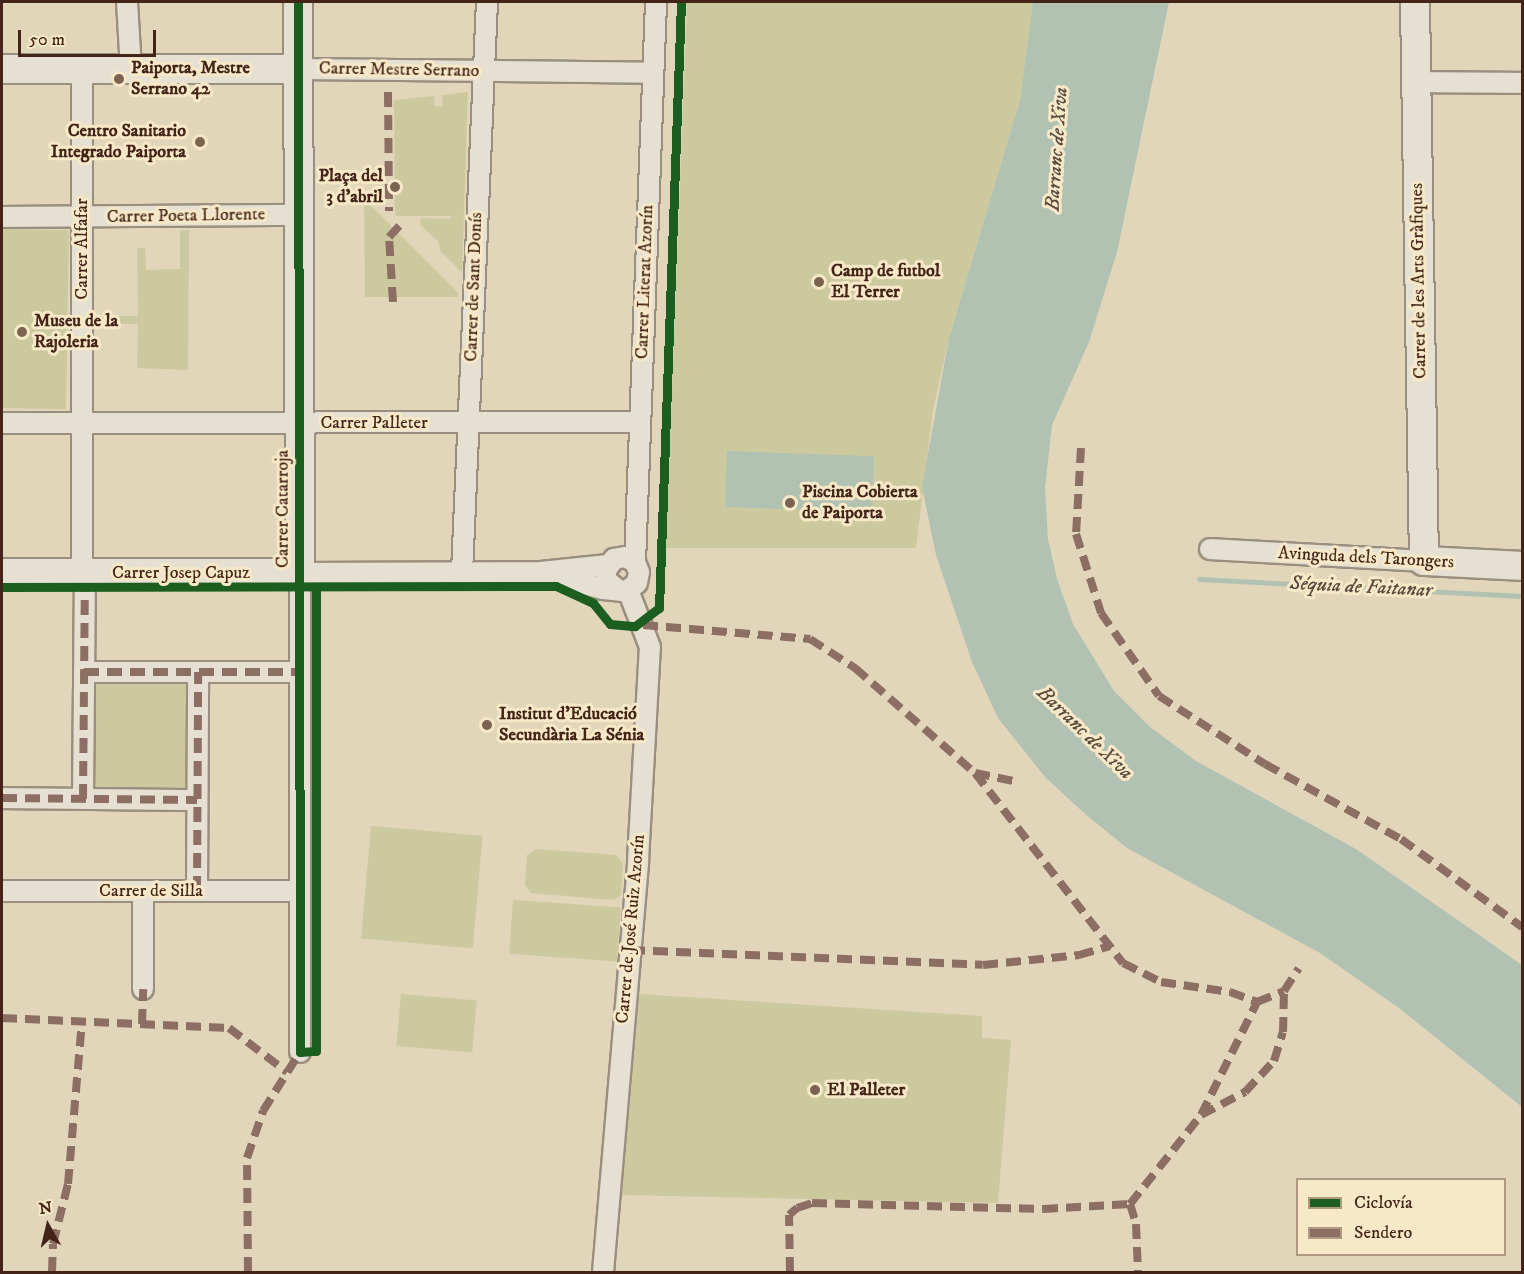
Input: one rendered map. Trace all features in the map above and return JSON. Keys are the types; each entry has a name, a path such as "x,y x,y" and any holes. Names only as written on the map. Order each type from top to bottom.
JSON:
{"street":[{"path":"127,2 131,69"},
{"name":"Carrer Catarroja","path":"298,2 300,1052"},
{"name":"Carrer de Sant Donís","path":"462,572 487,2"},
{"name":"Carrer Literat Azorín","path":"635,562 656,2"},
{"name":"Carrer de les Arts Gràfiques","path":"1415,2 1424,561"},
{"name":"Carrer Mestre Serrano","path":"2,69 299,69 653,73"},
{"name":"Carrer Alfafar","path":"82,69 83,799"},
{"path":"1416,82 1522,83"},
{"name":"Carrer Poeta Llorente","path":"2,217 299,215"},
{"name":"Carrer Palleter","path":"2,423 639,422"},
{"name":"Avinguda dels Tarongers","path":"1210,549 1522,566"},
{"path":"620,557 635,562 639,578 623,590 606,580 608,565 620,557"},
{"name":"Carrer Josep Capuz","path":"2,573 84,580 300,573 541,572 608,565"},
{"name":"Carrer Josep Capuz","path":"541,572 623,590"},
{"name":"Carrer de José Ruiz Azorín","path":"603,1272 638,860 650,647 623,590"},
{"path":"84,672 300,672"},
{"path":"198,672 198,891"},
{"path":"2,798 197,800"},
{"name":"Carrer de Silla","path":"2,891 300,891"},
{"path":"143,891 143,989"}],"shaded area":[{"path":"687,2 1033,2 1020,100 949,338 933,410 916,548 666,548"},
{"path":"468,92 462,272 440,251 439,242 420,225 421,218 451,219 451,216 395,216 394,100 434,96 435,106 443,106 442,95"},
{"path":"364,199 458,293 458,297 365,297"},
{"path":"2,229 69,230 66,409 2,408"},
{"path":"180,230 189,230 188,370 137,368 138,324 98,324 98,316 138,316 137,248 145,248 146,270 180,269"},
{"path":"87,676 193,676 193,796 87,796"},
{"path":"371,826 483,836 473,948 361,939"},
{"path":"537,849 616,855 623,863 621,895 614,900 531,893 525,885 527,855"},
{"path":"513,900 621,908 617,961 509,954"},
{"path":"401,994 477,1001 472,1052 396,1046"},
{"name":"El Palleter","path":"639,994 982,1016 982,1038 1011,1040 998,1203 621,1195 622,1184 616,1179 630,1008"}],"water":[{"name":"Barranc de Xiva","path":"1033,2 1169,2 1117,252 1089,342 1052,425 1045,488 1048,539 1057,579 1073,624 1114,691 1150,727 1196,761 1356,849 1522,965 1522,1107 1399,1008 1320,953 1127,848 1045,777 998,718 972,662 936,555 922,487 949,338 1020,100"},
{"path":"727,451 874,456 872,512 725,507"}],"waterway":[{"name":"Séquia de Faitanar","path":"1199,579 1522,596"}],"marked path":[{"path":"388,92 389,211"},
{"path":"393,302 389,237 402,223"},
{"path":"1081,448 1076,534 1101,613 1159,696 1265,764 1401,839 1522,927"},
{"path":"83,799 85,587"},
{"path":"643,625 810,639 855,668 975,773 1123,963 1161,982 1230,992 1257,1002 1284,991"},
{"path":"84,672 300,672"},
{"path":"197,891 198,672"},
{"path":"975,773 1018,782"},
{"path":"2,798 197,800"},
{"path":"630,950 983,965 1079,955 1110,946"},
{"path":"790,1272 789,1215 797,1208 812,1203 1043,1209 1130,1204 1201,1115 1245,1092 1274,1061 1283,1032 1284,991 1299,968"},
{"path":"142,1024 143,989"},
{"path":"1201,1115 1257,1002"},
{"path":"2,1018 229,1028 287,1072"},
{"path":"52,1272 53,1244 68,1184 82,1022"},
{"path":"248,1272 247,1158 263,1111 300,1052"},
{"path":"1130,1204 1136,1224 1138,1272"}],"cycle path":[{"path":"298,2 300,1052 316,1051 316,588"},
{"path":"2,587 556,586 593,603 610,624 635,626 659,608 681,2"}],"place":[{"name":"Paiporta, Mestre Serrano 42","path":"119,79"},
{"name":"Centro Sanitario Integrado Paiporta","path":"200,142"},
{"name":"Plaça del 3 d'abril","path":"395,187"},
{"name":"Camp de futbol El Terrer","path":"819,282"},
{"name":"Museu de la Rajoleria","path":"22,332"},
{"name":"Piscina Cobierta de Paiporta","path":"790,503"},
{"name":"Institut d'Educació Secundària La Sénia","path":"487,725"},
{"name":"El Palleter","path":"815,1090"}]}
